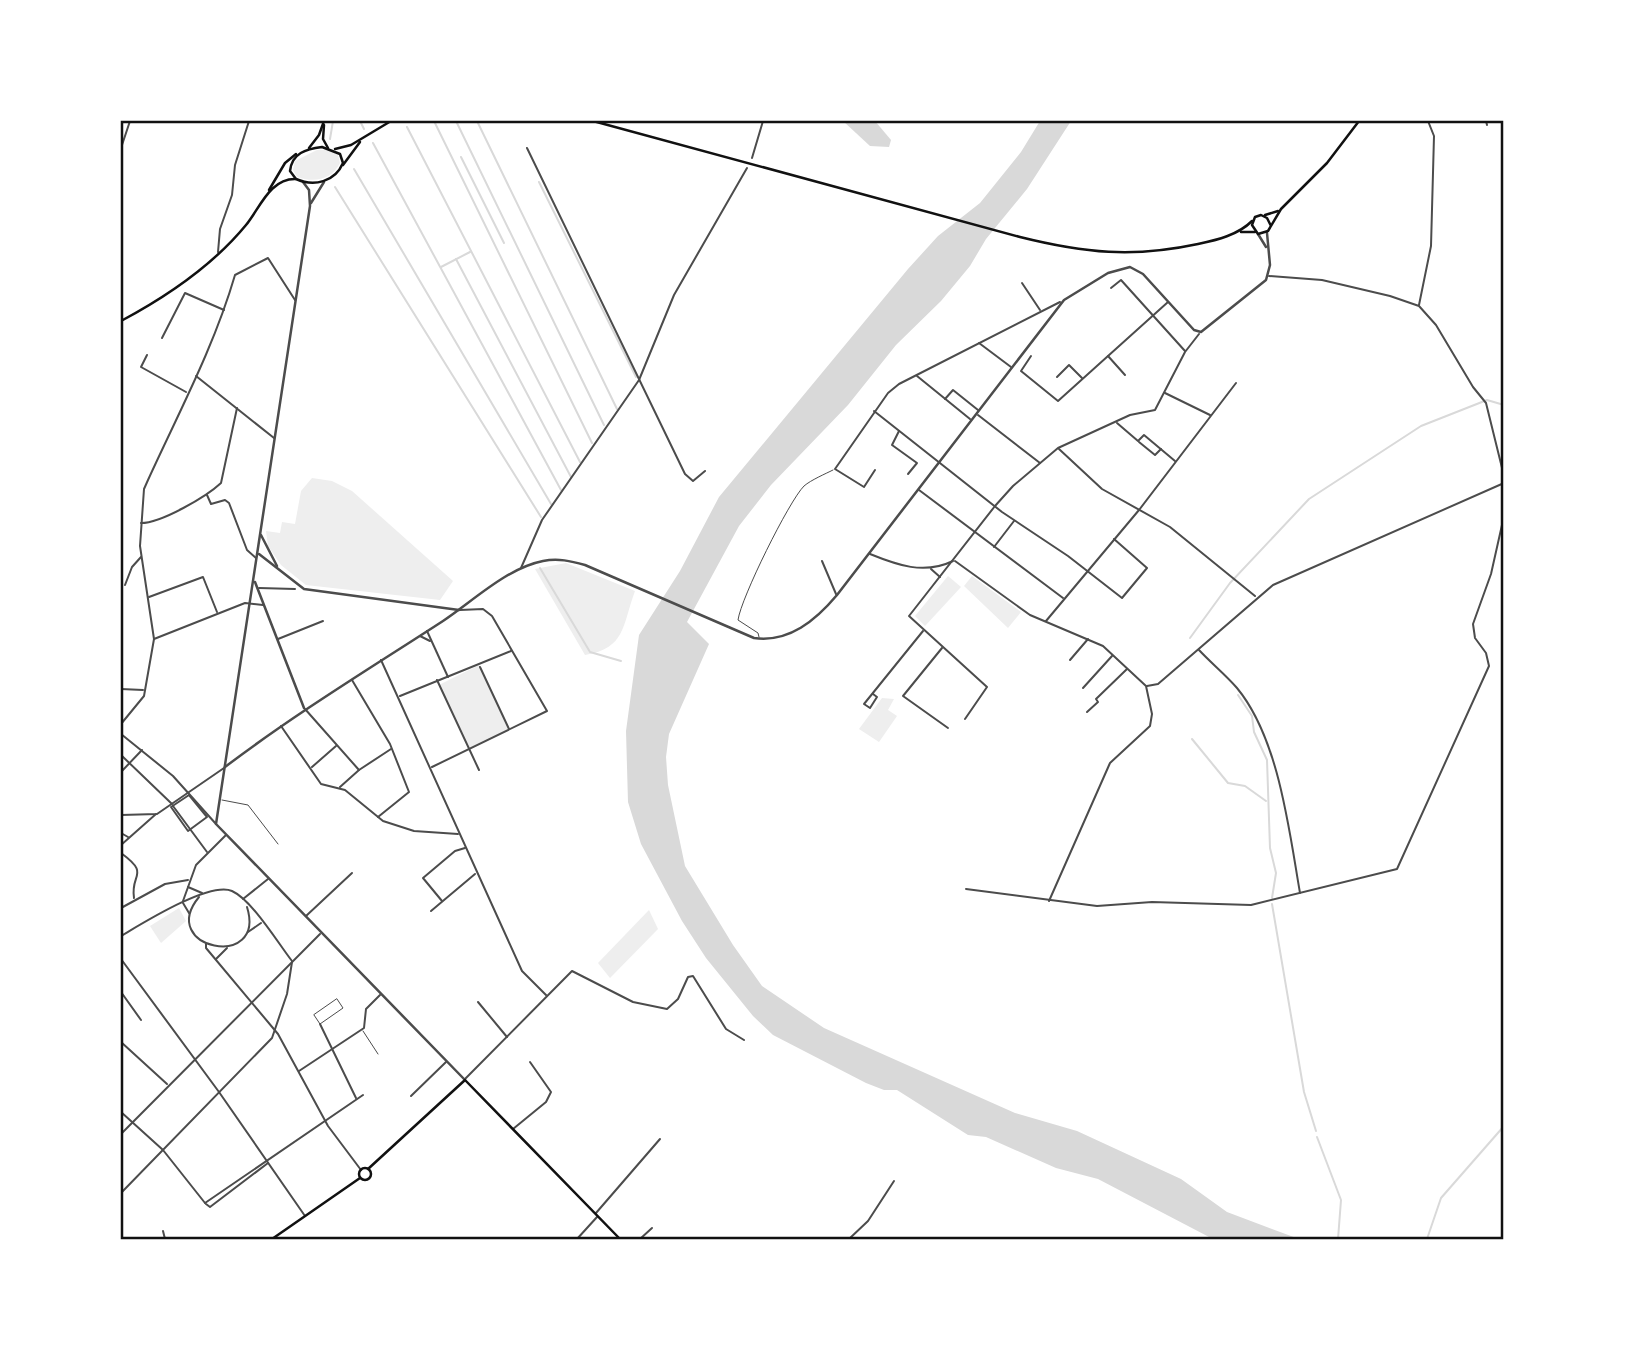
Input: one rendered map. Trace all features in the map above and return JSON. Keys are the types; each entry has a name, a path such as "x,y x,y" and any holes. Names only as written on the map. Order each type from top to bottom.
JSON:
{"main road":[{"path":"342,166 340,154 331,149 323,139 324,121 317,139 291,163 290,171 296,179 303,182 328,179 342,166 362,139"},
{"path":"265,200 286,160 304,151 348,147 391,121"},
{"path":"593,121 1061,247 1119,254 1161,251 1237,232 1267,233 1281,209 1327,163 1359,121"},
{"path":"121,321 175,287 218,252 247,224 279,182 296,179"},
{"path":"1237,232 1252,221 1281,209"},
{"path":"1264,216 1271,226"},
{"path":"1252,221 1257,233"},
{"path":"360,1178 360,1170 368,1169 465,1080 620,1239"},
{"path":"360,1178 365,1181 370,1178 368,1169"},
{"path":"272,1239 360,1178"}],"street":[{"path":"121,148 130,121"},
{"path":"218,252 220,229 232,195 235,165 249,121"},
{"path":"752,158 763,121"},
{"path":"1419,306 1431,246 1434,136 1429,121"},
{"path":"1486,121 1487,125"},
{"path":"527,148 685,474 693,481 705,471"},
{"path":"520,570 542,520 639,380 674,295 747,168"},
{"path":"310,206 319,186 328,179"},
{"path":"216,824 310,206 309,190 303,182"},
{"path":"1257,233 1268,250"},
{"path":"965,719 987,687 909,616 995,506 1013,486 1058,448 1130,415 1155,410 1185,352 1199,332 1264,283 1270,265 1267,233"},
{"path":"121,724 141,701 154,639 141,557 144,489 187,393 214,342 234,275 268,258 296,300"},
{"path":"874,470 864,487 835,469 888,393 916,375 1040,310 1062,302 1083,287 1123,267 1141,272 1199,332"},
{"path":"1268,276 1322,280 1390,296 1419,306 1436,325 1484,401 1504,476"},
{"path":"1111,288 1121,280 1185,352"},
{"path":"1021,283 1040,310"},
{"path":"162,338 185,293 225,310"},
{"path":"173,805 304,708 520,570 543,561 569,561 734,632 758,639 780,637 793,632 810,622 837,595 1062,302"},
{"path":"1058,401 1169,302"},
{"path":"978,342 1012,368"},
{"path":"147,355 141,367 187,393"},
{"path":"1031,356 1021,371 1062,406"},
{"path":"1108,356 1125,375"},
{"path":"1057,377 1069,365 1083,379"},
{"path":"196,375 275,438"},
{"path":"916,375 971,420"},
{"path":"1045,622 1139,510 1236,383"},
{"path":"945,399 953,390 1041,464"},
{"path":"1164,393 1212,415"},
{"path":"141,523 151,523 207,494 221,483 237,408"},
{"path":"874,411 995,506 1122,598 1147,568 1114,539"},
{"path":"1117,423 1155,455 1161,449"},
{"path":"900,430 892,445 917,463 908,474"},
{"path":"1138,441 1144,435 1176,461"},
{"path":"1058,448 1102,489 1170,527 1256,597"},
{"path":"1146,686 1155,687 1256,597 1300,573 1504,483"},
{"path":"918,489 1064,599"},
{"path":"207,494 211,504 225,500 229,503 247,550 257,559"},
{"path":"966,889 1049,901 1113,906 1152,902 1251,905 1392,872 1403,859 1489,666 1486,653 1475,638 1473,624 1491,574 1504,516"},
{"path":"994,547 1014,520"},
{"path":"261,534 279,569"},
{"path":"258,553 304,589 459,610 487,611 547,711 432,767"},
{"path":"870,554 897,565 930,568 954,560"},
{"path":"125,585 132,567 141,557"},
{"path":"954,560 1024,611 1088,638 1113,655 1146,686 1152,714 1150,726 1110,763 1049,901"},
{"path":"822,561 837,595"},
{"path":"930,568 941,578"},
{"path":"147,597 203,577 217,613"},
{"path":"254,579 304,708 359,769"},
{"path":"258,589 295,589"},
{"path":"154,639 249,602 263,605"},
{"path":"277,639 323,621"},
{"path":"873,694 924,630"},
{"path":"427,631 448,678"},
{"path":"419,636 431,642"},
{"path":"1070,660 1088,638"},
{"path":"943,647 903,696 948,728"},
{"path":"399,697 436,679 448,678 512,650"},
{"path":"1198,650 1237,688 1258,723 1271,757 1290,832 1300,894"},
{"path":"1083,688 1113,655"},
{"path":"381,660 432,767 476,874 522,971 547,996"},
{"path":"479,665 510,730"},
{"path":"1087,712 1128,668"},
{"path":"351,679 393,749 409,792 377,818"},
{"path":"436,679 479,770"},
{"path":"121,689 144,690"},
{"path":"281,726 313,767 321,784 351,794 377,818 414,831 459,834"},
{"path":"121,734 143,749 189,793 268,879 465,1080 565,976 574,971 633,1002 667,1009 678,999 688,977 693,976 726,1029 744,1040"},
{"path":"313,767 337,745"},
{"path":"121,772 143,749"},
{"path":"339,788 359,769 393,749"},
{"path":"121,755 173,805 207,852"},
{"path":"226,756 234,761"},
{"path":"121,845 157,814 188,795 207,817 190,830"},
{"path":"121,815 157,814"},
{"path":"121,833 128,837"},
{"path":"182,902 189,880 207,852 226,835"},
{"path":"442,901 423,878 455,851 466,848"},
{"path":"121,853 135,863 139,870 134,899"},
{"path":"305,916 352,873"},
{"path":"431,911 476,874"},
{"path":"243,899 268,879"},
{"path":"121,908 168,883 189,880"},
{"path":"187,887 203,894"},
{"path":"191,915 203,894 223,889 243,899 292,962"},
{"path":"121,936 182,902 200,897"},
{"path":"243,899 249,917 245,933"},
{"path":"182,902 191,915 194,932 276,1031 326,1121 360,1170"},
{"path":"215,959 261,922"},
{"path":"121,1134 193,1058 322,933"},
{"path":"206,944 219,948 230,946"},
{"path":"121,959 219,1092 305,1216"},
{"path":"121,1193 276,1031 292,962"},
{"path":"121,992 141,1020"},
{"path":"299,1071 362,1029 366,1009 381,994"},
{"path":"478,1002 508,1038"},
{"path":"320,1024 356,1099"},
{"path":"121,1042 168,1085"},
{"path":"411,1096 447,1062"},
{"path":"513,1129 546,1102 551,1092 530,1062"},
{"path":"205,1203 363,1095"},
{"path":"121,1112 163,1150 210,1207 267,1167 268,1162"},
{"path":"577,1239 660,1139"},
{"path":"849,1239 874,1214 894,1181"},
{"path":"640,1239 652,1228"},
{"path":"163,1231 165,1239"}],"lane":[{"path":"758,639 758,633 739,622 738,616 778,531 804,486 835,469"},
{"path":"220,799 248,805 278,844"},
{"path":"337,999 343,1008 320,1024 314,1015 337,999"},
{"path":"362,1029 378,1054"}],"shaded area":[{"path":"843,121 875,121 891,140 889,147 870,146"},
{"path":"1040,121 1071,121 1027,189 986,239 970,266 941,301 896,345 848,405 771,485 739,526 687,622 709,644 669,734 666,757 668,785 685,866 733,945 762,986 824,1028 1015,1113 1077,1131 1181,1179 1227,1212 1299,1239 1211,1238 1098,1179 1056,1168 986,1137 968,1135 897,1090 884,1090 866,1083 773,1035 753,1016 706,958 682,921 641,844 628,802 626,731 639,635 680,571 719,497 908,269 938,236 980,203 1021,152"},
{"path":"317,150 328,150 338,155 340,163 337,169 322,179 297,177 293,170 295,161"},
{"path":"312,478 332,481 352,491 453,581 440,600 306,585 281,565 268,546 266,531 280,533 282,522 295,524 301,491"},
{"path":"566,563 635,591 620,634 608,647 598,652 585,655 535,569"},
{"path":"948,576 961,587 925,626 915,616"},
{"path":"972,576 1021,612 1008,628 964,586"},
{"path":"479,665 510,730 469,749 439,685"},
{"path":"882,698 894,699 888,710 897,716 879,742 859,729"},
{"path":"179,908 186,921 161,943 150,926"},
{"path":"649,910 658,929 610,978 598,963"}],"waterway":[{"path":"330,139 333,121"},
{"path":"360,121 364,129"},
{"path":"434,121 592,443"},
{"path":"456,121 604,425"},
{"path":"477,121 617,409"},
{"path":"407,127 580,462"},
{"path":"373,143 561,490"},
{"path":"461,157 504,243"},
{"path":"354,169 551,504"},
{"path":"539,182 636,377"},
{"path":"335,187 541,517"},
{"path":"441,267 470,252"},
{"path":"456,259 571,477"},
{"path":"1190,638 1230,583 1309,499 1421,426 1487,400 1504,405"},
{"path":"540,568 590,652 621,661"},
{"path":"1238,695 1252,716 1254,732 1267,760 1270,848 1276,873 1272,898"},
{"path":"1192,739 1228,783 1245,786 1266,801"},
{"path":"1272,904 1304,1092 1316,1131"},
{"path":"1427,1239 1441,1198 1504,1126"},
{"path":"1317,1137 1341,1200 1338,1239"}]}
